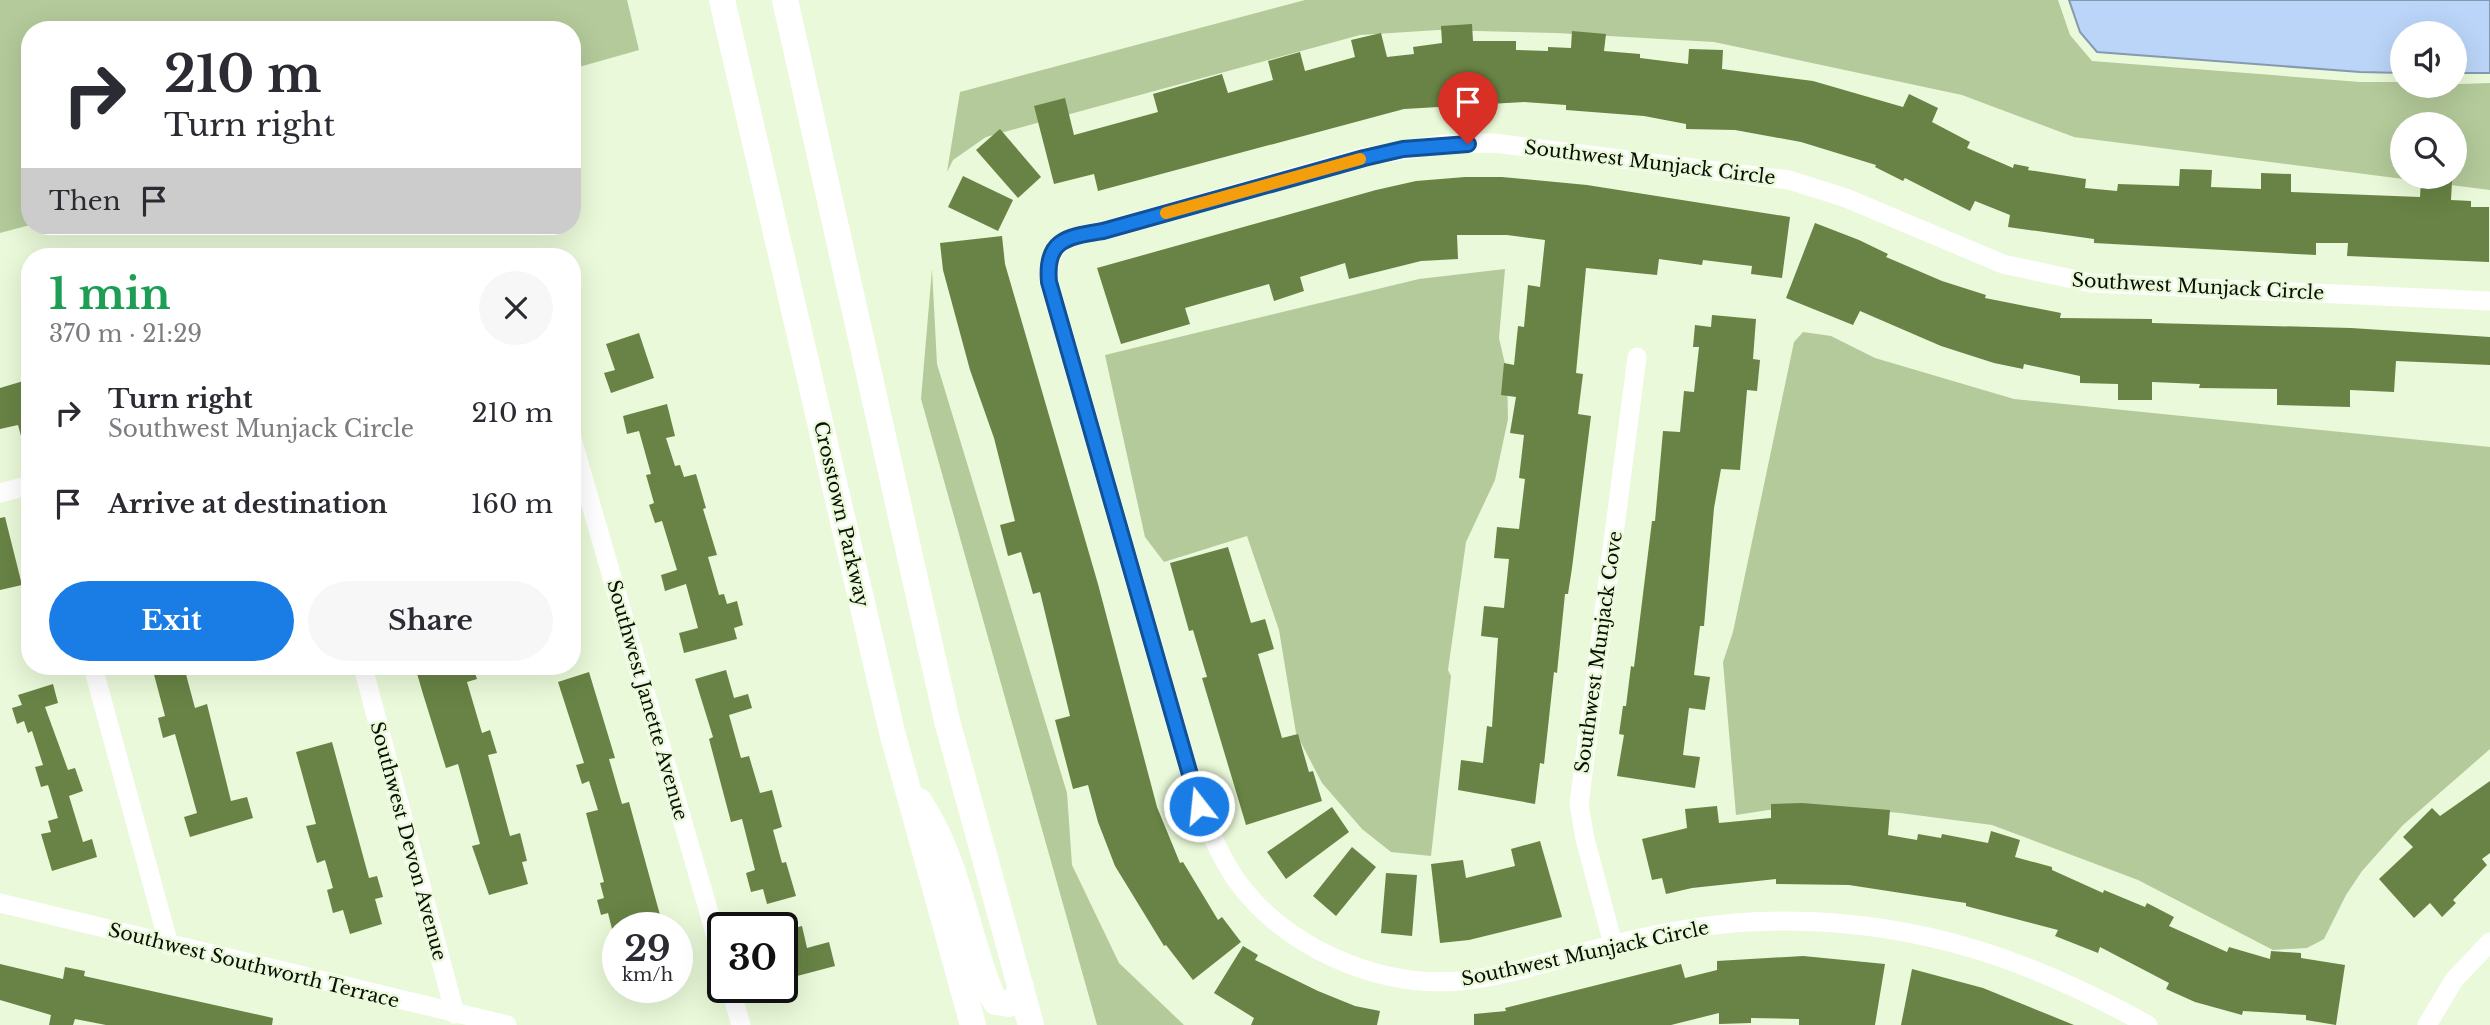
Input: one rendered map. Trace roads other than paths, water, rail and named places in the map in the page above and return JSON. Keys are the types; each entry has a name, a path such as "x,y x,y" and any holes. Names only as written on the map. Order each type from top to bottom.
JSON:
{"main road":[{"name":"Crosstown Parkway","path":"722,0 905,779 973,1025"},
{"path":"785,0 947,721 1031,1025"},
{"path":"905,779 937,828 953,866 992,996 996,1002 1009,1004 1016,1000 1021,987"}],"street":[{"name":"Southwest Munjack Circle","path":"2148,1025 2035,969 1964,944 1841,923 1732,923 1613,944 1505,973 1460,981 1420,981 1385,975 1347,963 1305,942 1269,915 1237,881 1199,806 1049,282 1048,269 1053,251 1064,239 1103,231 1364,158 1441,144 1494,143 1789,180 1846,198 2003,264 2077,281 2144,287 2490,301"},
{"name":"Southwest Munjack Cove","path":"1613,944 1585,839 1579,804 1637,357"},
{"name":"Southwest Janette Avenue","path":"581,470 709,912"},
{"path":"0,493 21,487"},
{"path":"95,675 169,944"},
{"name":"Southwest Devon Avenue","path":"365,675 455,1014"},
{"name":"Southwest Southworth Terrace","path":"0,903 508,1025"},
{"path":"2427,1025 2454,981 2490,942"},
{"path":"735,1003 741,1025"}],"water":[{"path":"2069,0 2490,0 2490,73 2467,73 2467,21 2390,21 2390,73 2097,52 2080,32"}]}
